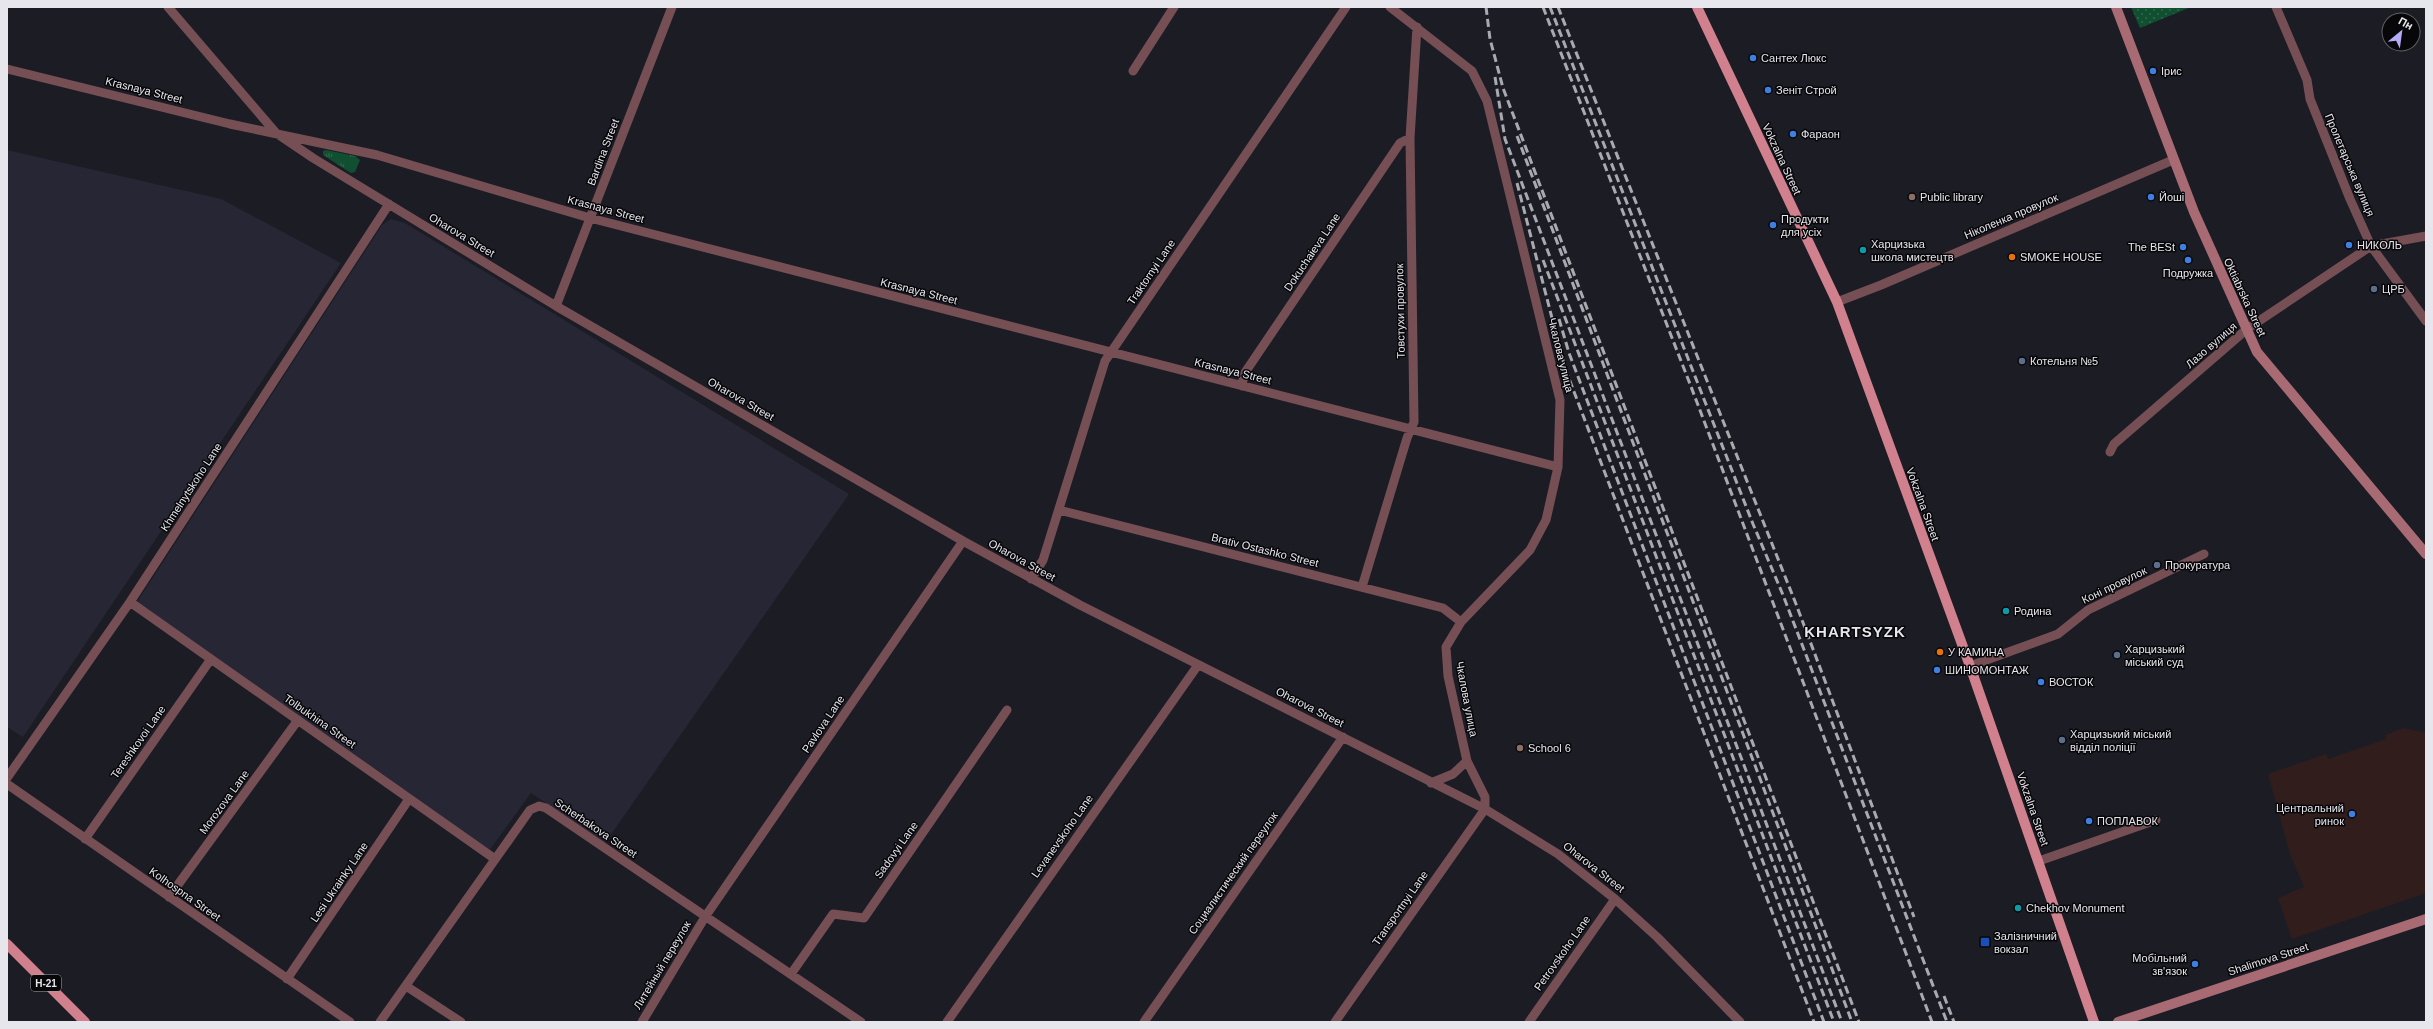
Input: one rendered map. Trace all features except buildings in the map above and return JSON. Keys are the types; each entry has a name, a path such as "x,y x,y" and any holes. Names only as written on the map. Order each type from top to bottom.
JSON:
{"main road":[{"name":"Vokzalna Street","path":"1697,7 1836,302 1970,666 2094,1022"},
{"name":"Oktiabrska Street","path":"2116,7 2173,160 2221,276 2257,352 2426,554"},
{"name":"Shalimova Street","path":"2118,1022 2426,920"},
{"name":"Н-21","path":"7,944 85,1022"}],"street":[{"path":"168,7 276,133"},
{"name":"Bardina Street","path":"556,306 672,7"},
{"path":"1132,71 1174,7"},
{"name":"Traktornyi Lane","path":"1031,578 1043,560 1105,360 1346,7"},
{"name":"Чкалова улица","path":"1390,7 1472,71 1480,84 1487,101 1560,400 1558,468 1546,520 1530,550 1461,622 1446,647 1448,676 1468,761 1485,797 1485,809"},
{"name":"Пролетарська вулиця","path":"2276,7 2307,80 2310,99 2350,199 2371,246 2426,321"},
{"name":"Товстухи провулок","path":"1362,588 1410,430 1414,422 1410,138 1417,27"},
{"name":"Krasnaya Street","path":"7,69 276,133 377,155 590,218 1558,468"},
{"name":"Oharova Street","path":"276,133 556,306 963,541 1198,665 1485,809 1558,854 1615,899 1657,937 1739,1021"},
{"name":"Dokuchaieva Lane","path":"1242,386 1244,374 1400,143 1410,138"},
{"name":"Ніколенка провулок","path":"1836,302 1881,286 2173,160"},
{"name":"Khmelnytskoho Lane","path":"7,778 130,602 389,204"},
{"name":"Лазо вулиця","path":"2110,452 2114,444 2247,329 2371,246 2426,236"},
{"name":"Brativ Ostashko Street","path":"1059,510 1443,608 1461,622"},
{"name":"Pavlova Lane","path":"704,919 963,541"},
{"name":"Коні провулок","path":"1970,666 2058,634 2088,610 2204,554"},
{"name":"Tolbukhina Street","path":"130,602 495,859"},
{"name":"Tereshkovoi Lane","path":"85,839 211,659"},
{"name":"Levanevskoho Lane","path":"947,1022 1198,665"},
{"name":"Sadovyi Lane","path":"791,974 833,914 864,918 1008,710"},
{"name":"Morozova Lane","path":"169,897 298,720"},
{"name":"Социалистический переулок","path":"1144,1022 1343,737"},
{"path":"1431,783 1452,774 1468,761"},
{"name":"Kolhospna Street","path":"7,784 350,1022"},
{"name":"Lesi Ukrainky Lane","path":"287,978 410,799"},
{"name":"Scherbakova Street","path":"380,1022 530,810 539,806 546,808 704,919 791,974 861,1022"},
{"name":"Transportnyi Lane","path":"1335,1022 1485,809"},
{"path":"2038,861 2156,820"},
{"name":"Petrovskoho Lane","path":"1529,1022 1615,899"},
{"name":"Литейный переулок","path":"642,1022 704,919"},
{"path":"406,986 461,1022"}],"shaded area":[{"path":"7,150 221,199 341,263 23,737 7,727"},
{"path":"391,219 405,223 849,494 605,843 531,793 489,851 137,602 382,225"},
{"name":"Центральний ринок","path":"2404,728 2426,733 2426,893 2292,939 2278,898 2304,887 2290,854 2268,774 2326,754 2328,759 2386,739 2385,735"}],"green space":[{"path":"2131,7 2191,7 2140,28"},
{"path":"326,150 355,156 360,160 355,172 351,173 323,155 323,151"}],"railway":[{"path":"1486,7 1490,39 1503,88 1859,1022"},
{"path":"1543,7 1690,384 1932,1022"},
{"path":"1550,7 1753,524 1783,595 1947,1022"},
{"path":"1558,7 1796,604 1914,917"},
{"path":"1495,77 1505,139 1842,1022"},
{"path":"1517,136 1852,1022"},
{"path":"1517,183 1565,368 1814,1022"},
{"path":"1543,260 1834,1022"},
{"path":"1559,319 1569,353 1824,1022"},
{"path":"1944,996 1954,1022"}],"place":[{"name":"Сантех Люкс","path":"1753,58"},
{"name":"Ірис","path":"2153,71"},
{"name":"Зеніт Строй","path":"1768,90"},
{"name":"Фараон","path":"1793,134"},
{"name":"Public library","path":"1912,197"},
{"name":"Йоші","path":"2151,197"},
{"name":"Продукти для усіх","path":"1773,225"},
{"name":"НИКОЛЬ","path":"2349,245"},
{"name":"The BESt","path":"2183,247"},
{"name":"Харцизька школа мистецтв","path":"1863,250"},
{"name":"SMOKE HOUSE","path":"2012,257"},
{"name":"Подружка","path":"2188,260"},
{"name":"ЦРБ","path":"2374,289"},
{"name":"Котельня №5","path":"2022,361"},
{"name":"Прокуратура","path":"2157,565"},
{"name":"Родина","path":"2006,611"},
{"name":"У КАМИНА","path":"1940,652"},
{"name":"Харцизький міський суд","path":"2117,655"},
{"name":"ШИНОМОНТАЖ","path":"1937,670"},
{"name":"ВОСТОК","path":"2041,682"},
{"name":"Харцизький міський відділ поліції","path":"2062,740"},
{"name":"School 6","path":"1520,748"},
{"name":"Центральний ринок","path":"2352,814"},
{"name":"ПОПЛАВОК","path":"2089,821"},
{"name":"Chekhov Monument","path":"2018,908"},
{"name":"Залізничний вокзал","path":"1985,942"},
{"name":"Мобільний зв'язок","path":"2195,964"}],"district":[{"name":"KHARTSYZK","path":"1855,632"}]}
